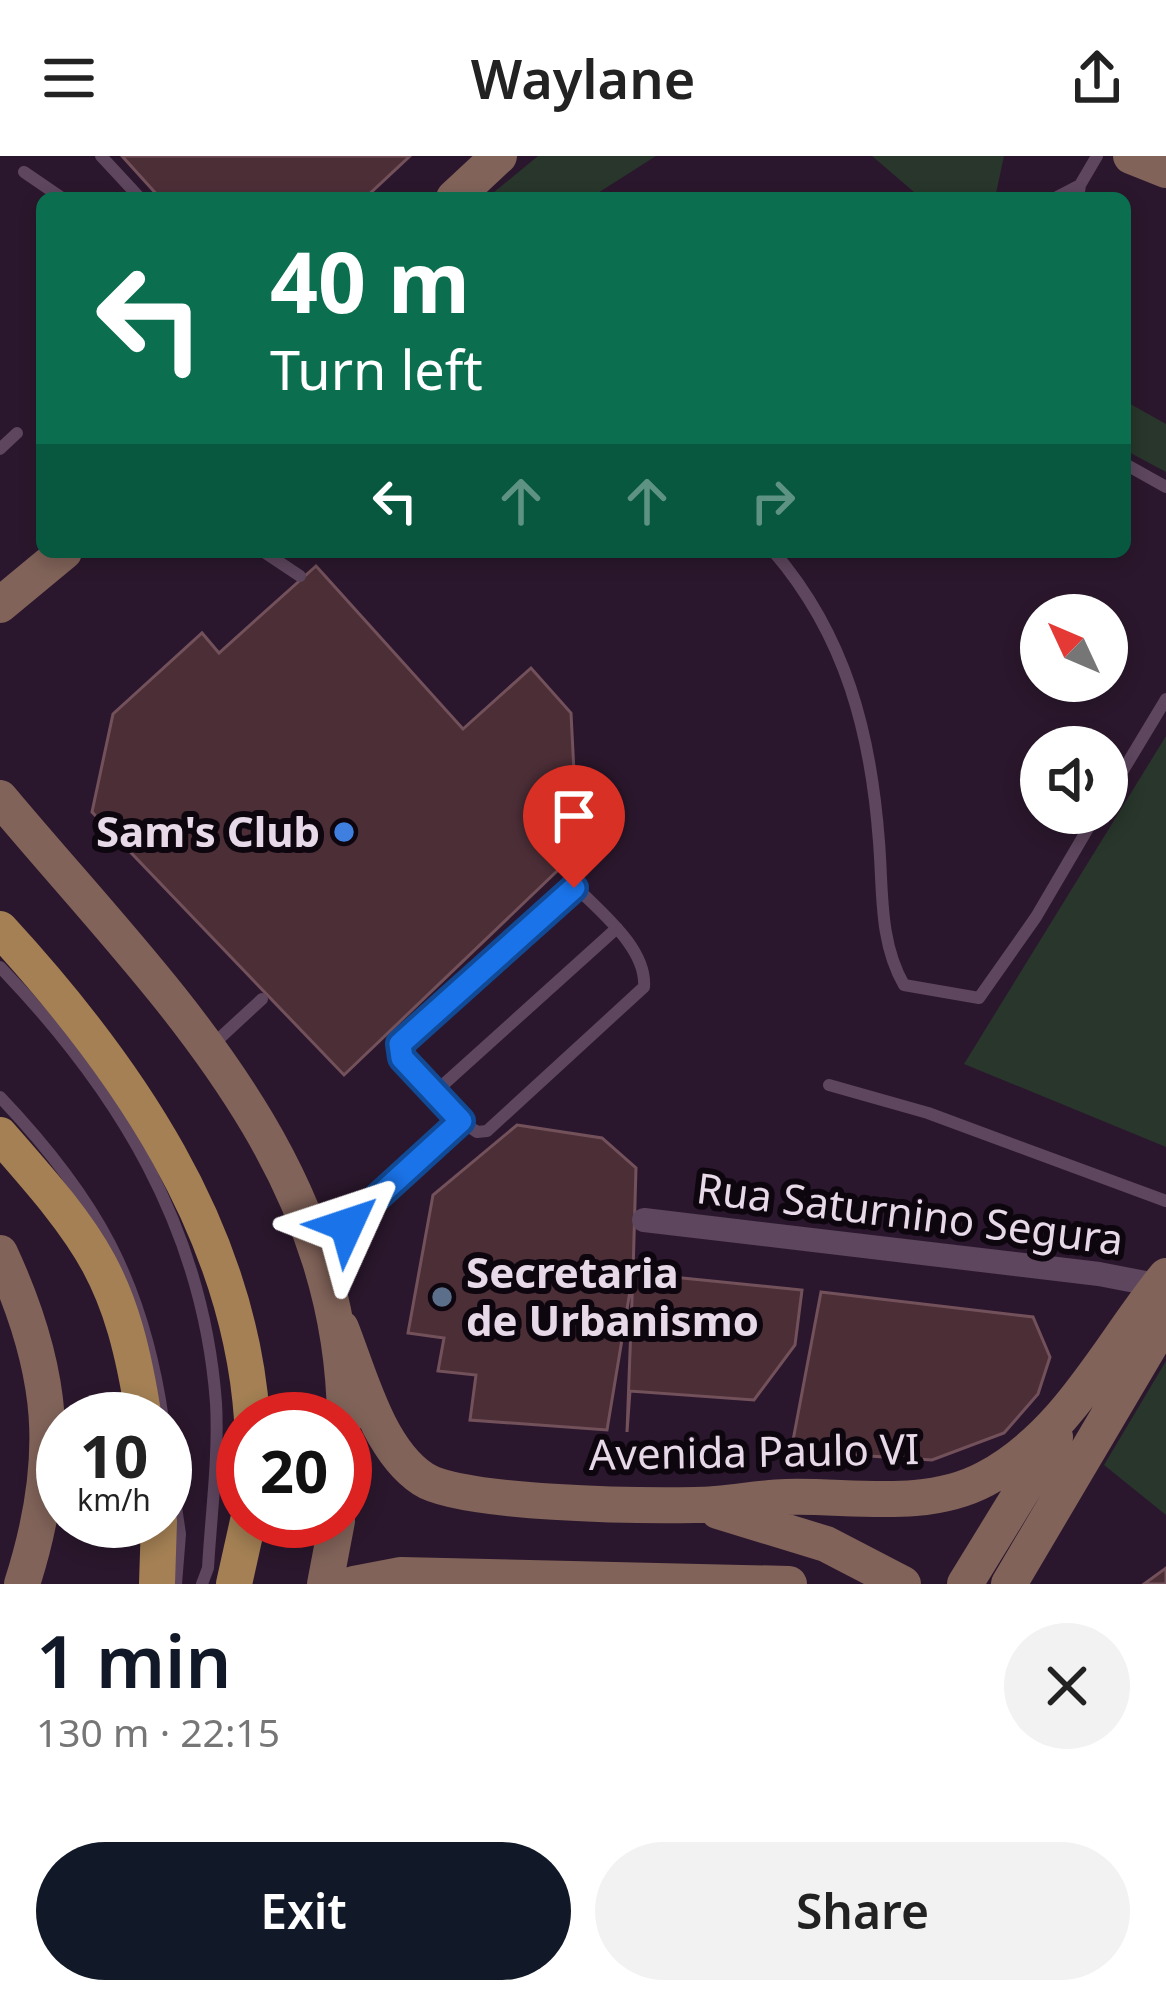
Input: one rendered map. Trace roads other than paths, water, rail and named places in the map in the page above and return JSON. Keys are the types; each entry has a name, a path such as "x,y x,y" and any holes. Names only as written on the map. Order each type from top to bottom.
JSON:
{"main road":[{"path":"460,192 499,156"},
{"path":"1131,156 1166,170"},
{"path":"0,605 57,558"},
{"path":"0,798 14,822 208,1049 256,1114 289,1174 318,1250 340,1328 344,1392"},
{"path":"0,929 91,1036 172,1183 233,1298 247,1354 250,1392"},
{"path":"0,1136 83,1230 131,1309 141,1392"},
{"path":"0,1253 36,1345 47,1404 50,1475 22,1584"},
{"path":"1009,1584 1159,1330 1164,1289"},
{"name":"Avenida Paulo VI","path":"340,1328 376,1416 402,1459 424,1480 467,1494 695,1505 783,1497 906,1499 946,1494 984,1480 1024,1452 1075,1403 1164,1289"},
{"path":"965,1584 1075,1403"},
{"path":"695,1505 826,1544 903,1584"},
{"path":"157,1584 158,1548"},
{"path":"234,1584 242,1548"},
{"path":"326,1584 332,1548"},
{"path":"354,1584 400,1575 447,1580 789,1584"}],"street":[{"name":"Rua Saturnino Segura","path":"644,1220 1164,1289"}],"lane":[{"path":"101,156 134,192"},
{"path":"1079,191 1097,156"},
{"path":"24,172 53,192"},
{"path":"0,449 17,433"},
{"path":"1131,467 1166,487"},
{"path":"273,558 300,576"},
{"path":"778,558 823,618 857,698 874,780 887,956 904,985 979,998 1036,917 1085,834"},
{"path":"1128,762 1166,699"},
{"path":"569,889 579,890 617,928 642,967 646,981 639,993 488,1131 477,1132 461,1121 434,1093 402,1058 400,1044 560,896 569,889"},
{"path":"434,1093 617,928"},
{"path":"0,968 60,1029 172,1183 200,1295 216,1405 208,1568 202,1584"},
{"path":"208,1049 262,999"},
{"path":"830,1084 928,1113 1166,1201"},
{"path":"0,1097 98,1219 155,1392"},
{"path":"318,1250 461,1121"},
{"path":"176,1584 179,1548"}],"place":[{"name":"Sam's Club","path":"344,832"},
{"name":"Secretaria de Urbanismo","path":"442,1297"}]}
